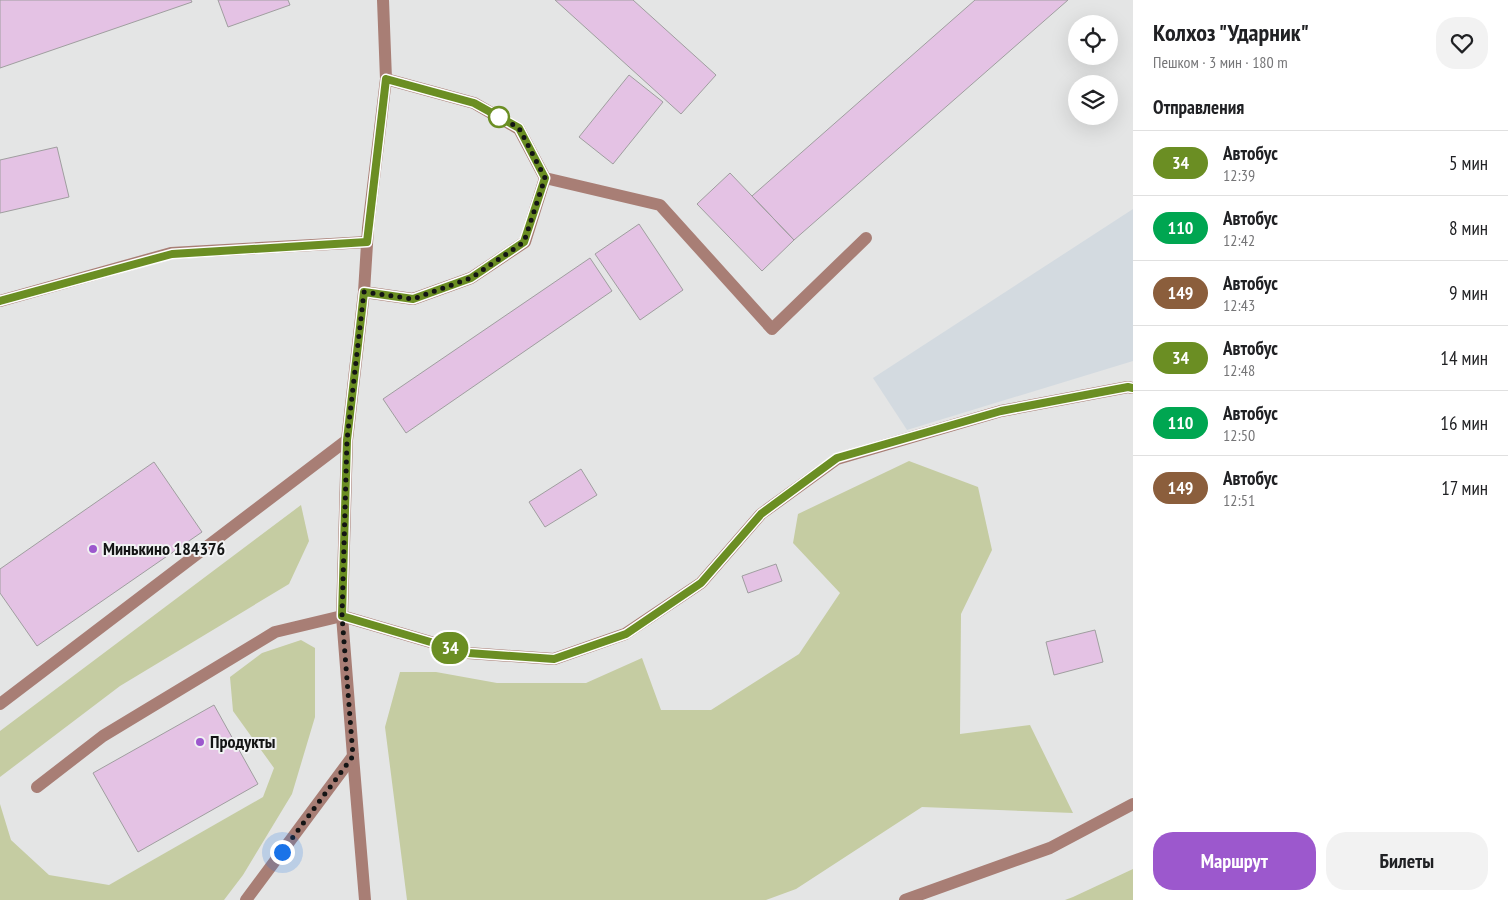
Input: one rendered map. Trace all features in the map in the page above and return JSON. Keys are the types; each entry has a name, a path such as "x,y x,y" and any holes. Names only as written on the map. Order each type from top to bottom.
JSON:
{"street":[{"path":"365,900 342,616 347,440 386,79 383,0"},
{"path":"364,292 413,299 471,278 524,242 545,178 519,128 474,103 386,79"},
{"path":"545,178 660,205 772,330 866,238"},
{"path":"0,301 172,254 367,242"},
{"path":"37,787 103,736 275,632 342,616 468,653 554,659 626,634 701,583 761,514 837,458 1001,411 1128,387 1133,388"},
{"path":"0,704 347,440"},
{"path":"246,900 353,756"},
{"path":"906,900 1050,848 1133,804"}],"shaded area":[{"path":"1133,209 1133,361 907,430 873,378"}],"green space":[{"path":"909,461 978,487 992,550 961,614 960,734 1030,725 1073,813 922,807 796,889 766,900 407,900 385,727 400,672 436,672 497,683 586,683 642,658 661,710 711,710 799,654 840,593 793,543 798,514"},
{"path":"301,505 309,541 289,584 120,686 0,777 0,731"},
{"path":"301,640 315,648 315,717 292,794 243,875 224,900 0,900 0,804 11,840 49,875 109,885 263,797 274,768 233,711 230,677 262,653"},
{"path":"1133,869 1133,900 1065,900 1073,897"}],"building":[{"path":"0,0 191,0 192,2 0,68"},
{"path":"218,0 288,0 290,5 228,27"},
{"path":"555,0 633,0 716,75 681,114"},
{"path":"975,0 1068,0 794,240 752,196"},
{"path":"629,75 663,102 613,164 579,137"},
{"path":"57,147 69,197 0,213 0,160"},
{"path":"730,173 794,240 762,271 697,204"},
{"path":"639,224 683,290 640,320 595,254"},
{"path":"590,258 612,291 406,433 383,399"},
{"path":"154,462 202,532 37,646 0,593 0,569"},
{"path":"581,469 597,495 545,527 529,502"},
{"path":"776,564 782,581 748,593 742,576"},
{"path":"1095,630 1103,662 1054,675 1046,642"},
{"path":"214,705 258,784 138,852 93,773"}],"bus line":[{"name":"34","path":"0,301 172,254 367,242 386,79 474,103 519,128 545,178 524,242 471,278 413,299 364,292 347,440 342,616 468,653 554,659 626,634 701,583 761,514 837,458 1001,411 1128,387 1133,388"}],"place":[{"name":"Минькино 184376","path":"93,549"},
{"name":"Продукты","path":"200,742"}],"route":[{"path":"282,852 353,756 342,616 347,440 364,292 413,299 471,278 524,242 545,178 519,128 499,117"}]}
